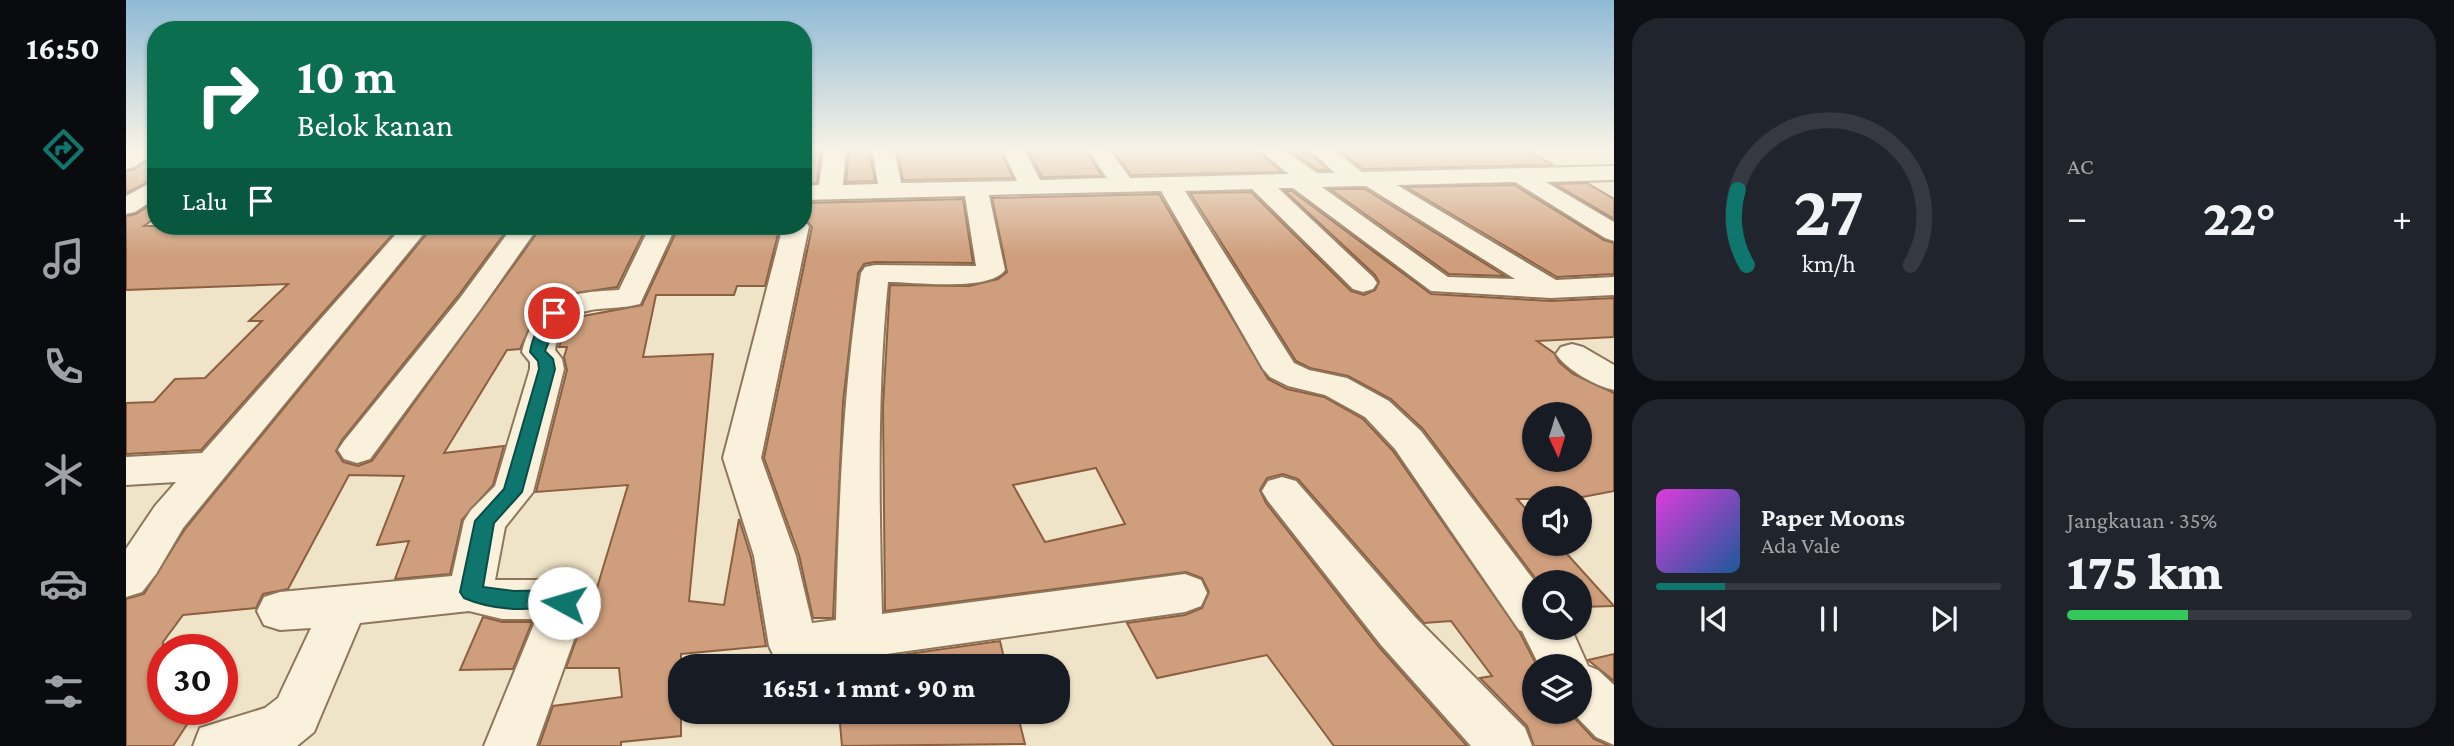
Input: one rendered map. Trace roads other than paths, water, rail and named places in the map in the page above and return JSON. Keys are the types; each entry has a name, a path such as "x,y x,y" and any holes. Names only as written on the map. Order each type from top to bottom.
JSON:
{"street":[{"path":"831,192 832,184"},
{"path":"890,184 891,191"},
{"path":"1169,184 1275,362 1282,370 1300,379 1335,386 1377,409 1408,440 1522,598"},
{"path":"812,193 1186,184"},
{"path":"1260,184 1363,283"},
{"path":"1311,184 1441,285 1551,289 1614,286"},
{"path":"1372,184 1551,289"},
{"path":"1534,184 1614,233"},
{"path":"859,636 859,505 865,362 875,273 979,275 991,270 976,188"},
{"path":"126,208 147,193"},
{"path":"126,208 147,208"},
{"path":"126,579 141,562 169,517 409,235"},
{"path":"357,450 520,235"},
{"path":"471,592 485,521 513,492 547,369 546,359 538,352 539,345 554,313 573,303 630,298 659,235"},
{"path":"794,235 743,458 775,556 793,646 1185,593"},
{"path":"1572,354 1614,380"},
{"path":"126,471 213,466"},
{"path":"1282,491 1398,631 1506,746"},
{"path":"279,611 435,598 471,592 514,600 562,600 564,603 548,654 517,725"},
{"path":"219,746 278,729 296,715 345,605"},
{"path":"1592,697 1614,720"}]}
